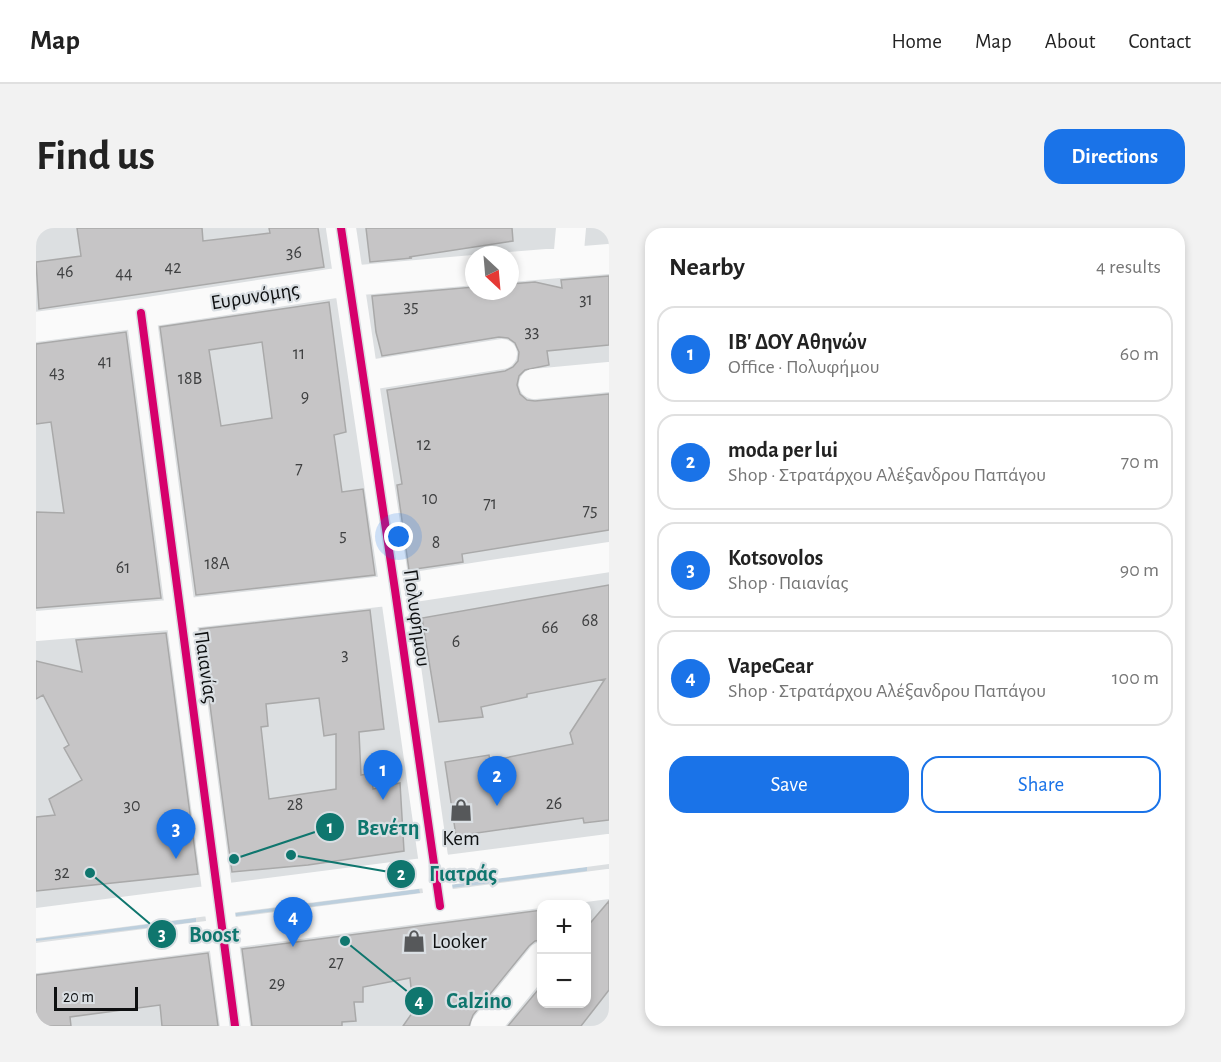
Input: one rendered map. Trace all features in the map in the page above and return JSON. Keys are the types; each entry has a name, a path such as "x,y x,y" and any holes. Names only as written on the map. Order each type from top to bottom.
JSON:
{"street":[{"name":"Πολυφήμου","path":"341,228 440,906"},
{"path":"568,262 571,228"},
{"path":"519,266 609,259"},
{"name":"Ευρυνόμης","path":"36,327 349,281 465,271"},
{"name":"Παιανίας","path":"141,313 235,1026"},
{"path":"363,376 502,354"},
{"path":"534,384 609,377"},
{"path":"36,626 181,614 395,590 609,557"},
{"path":"36,923 609,849"},
{"path":"36,958 600,886"},
{"path":"486,1026 537,963"}],"shaded area":[{"path":"587,867 587,871 451,888 450,885"},
{"path":"419,889 420,893 221,918 221,915"},
{"path":"196,918 196,922 36,941 36,939"}],"building":[{"path":"77,228 202,228 203,241 270,233 269,228 318,228 324,267 39,309 36,262 81,256"},
{"path":"366,228 512,228 513,241 465,246 465,248 409,257 412,258 370,262"},
{"path":"609,276 609,345 547,351 549,365 525,370 519,376 517,385 520,394 527,400 535,401 609,394 609,530 462,554 463,562 409,570 397,485 402,484 387,390 505,371 518,361 519,352 515,343 508,338 499,337 382,356 376,332 372,296 465,288 465,300 519,300 519,283 535,282 562,288 561,280"},
{"path":"329,302 346,432 334,435 342,492 363,489 375,575 196,595 160,327","holes":["262,342 272,418 221,426 209,350"]},
{"path":"126,332 161,598 36,608 36,512 64,513 51,422 36,424 36,344"},
{"path":"609,585 609,820 584,823 583,818 456,836 445,762 489,755 490,761 573,744 570,733 605,679 527,694 527,697 481,707 483,717 439,722 422,618"},
{"path":"370,610 384,729 359,732 361,775 372,773 373,789 400,783 404,851 308,865 232,872 200,629","holes":["319,698 324,736 336,734 336,789 269,799 261,727 268,726 266,704"]},
{"path":"166,633 198,874 36,891 36,817 55,815 49,799 82,780 64,748 69,745 43,695 36,699 36,661 82,672 76,640"},
{"path":"609,901 609,990 581,1026 508,1026 537,991 537,1008 591,1008 591,922"},
{"path":"537,911 537,941 529,946 473,1015 469,1026 403,1026 424,996 412,997 410,978 363,987 363,1002 354,1002 356,1021 342,1022 342,1026 252,1026 242,949"},
{"path":"208,953 218,1026 162,1026 160,1005 70,1017 71,1026 36,1026 36,975"}],"cycle path":[{"path":"341,228 440,906"},
{"path":"141,313 235,1026"}],"place":[{"name":"ΙΒ' ΔΟΥ Αθηνών","path":"383,800"},
{"name":"moda per lui","path":"497,806"},
{"name":"Kem","path":"461,810"},
{"name":"Γιατράς","path":"291,855"},
{"name":"Kotsovolos","path":"176,859"},
{"name":"Βενέτη","path":"234,859"},
{"name":"Boost","path":"90,873"},
{"name":"Calzino","path":"345,941"},
{"name":"Looker","path":"414,941"},
{"name":"VapeGear","path":"293,947"}]}
